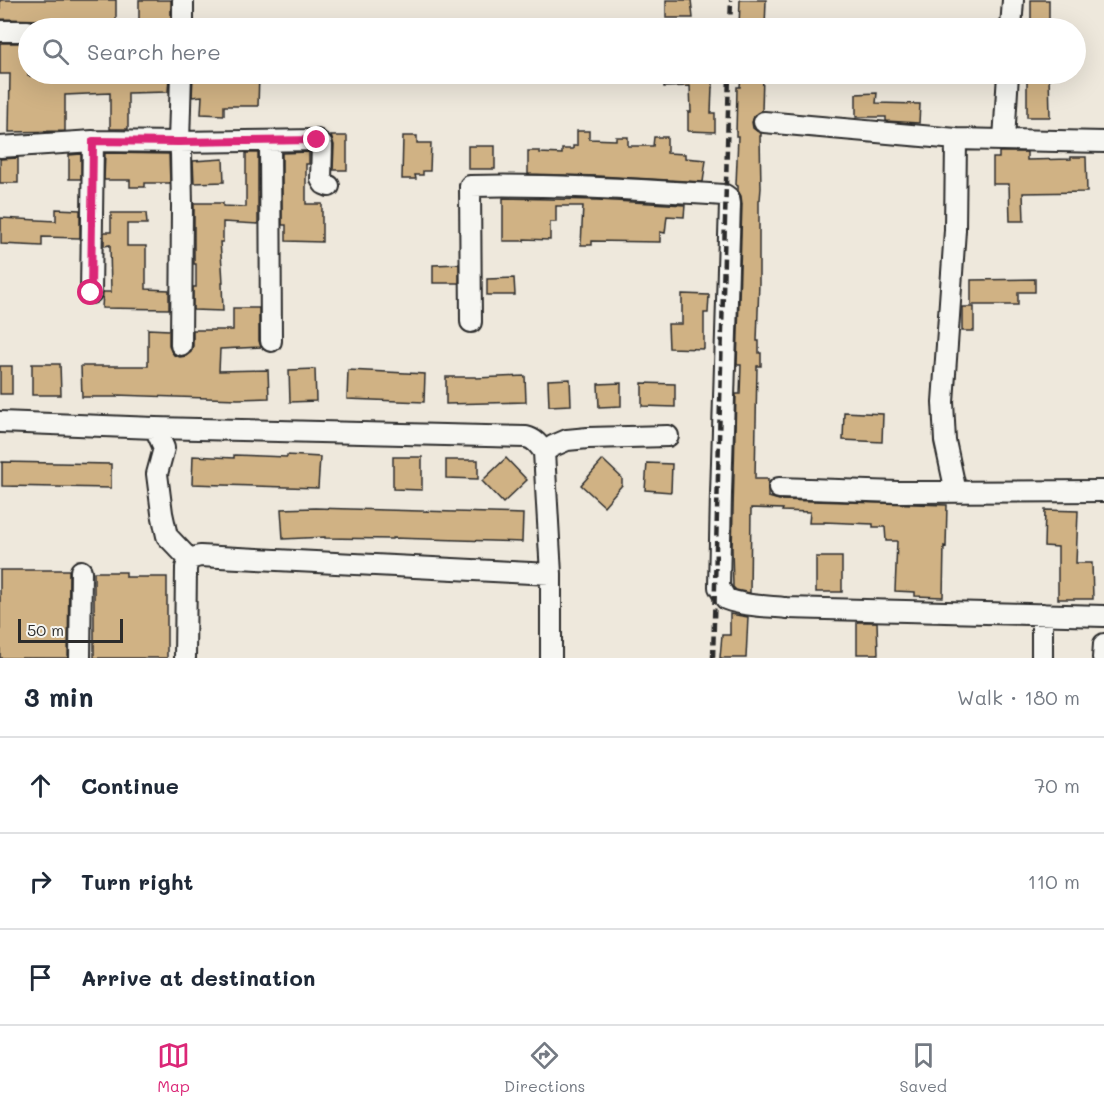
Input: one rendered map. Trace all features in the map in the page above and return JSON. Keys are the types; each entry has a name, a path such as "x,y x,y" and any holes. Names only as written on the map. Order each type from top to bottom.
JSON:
{"street":[{"path":"183,0 183,18"},
{"path":"1012,18 1013,0"},
{"path":"0,31 18,31"},
{"path":"181,84 181,345"},
{"path":"1004,140 1007,84"},
{"path":"764,122 956,139 1104,142"},
{"path":"956,139 955,230 943,402 945,441 956,492"},
{"path":"0,147 93,141 317,140 322,145 321,179 329,186"},
{"path":"91,293 93,141"},
{"path":"270,141 271,341"},
{"path":"471,322 470,186 612,189 725,195 729,198 730,204 719,587 726,599 736,603 786,608 1104,616"},
{"path":"0,422 181,429 526,436 532,438 544,452 551,574 551,658"},
{"path":"155,428 164,448"},
{"path":"181,429 164,448 157,474 167,536 189,559"},
{"path":"544,452 567,440 668,436"},
{"path":"779,488 898,492 1104,491"},
{"path":"189,559 200,556 551,574"},
{"path":"185,658 186,568 189,559"},
{"path":"81,571 81,658"},
{"path":"1042,614 1042,658"},
{"path":"1103,658 1104,644"}],"building":[{"path":"0,0 116,0 116,18 0,19"},
{"path":"139,0 171,0 171,18 139,18"},
{"path":"666,0 691,0 693,18 666,18"},
{"path":"740,0 766,0 765,18 739,18"},
{"path":"1031,0 1049,0 1049,18 1031,18"},
{"path":"0,43 18,43 18,84 168,84 168,92 128,93 128,129 110,129 110,93 65,95 65,131 9,132 10,74 0,74"},
{"path":"193,84 259,84 258,106 224,106 224,115 201,114 202,96 192,97"},
{"path":"664,84 713,84 711,113 715,113 715,132 688,131 688,112 691,112 690,86 664,87"},
{"path":"740,84 763,84 762,111 755,115 752,122 753,128 761,133 757,341 759,341 759,353 761,353 761,366 757,366 755,479 768,479 768,497 779,500 947,505 943,597 915,596 915,592 895,591 897,541 886,541 885,527 873,527 873,524 809,523 810,512 782,511 783,509 751,508 750,593 736,590 733,587 736,394 740,394 741,365 737,365 742,204 736,185 737,87 740,87"},
{"path":"1027,84 1049,84 1050,117 1027,117"},
{"path":"877,93 876,103 920,104 919,123 886,121 886,117 856,117 856,94"},
{"path":"577,131 589,131 589,139 616,140 616,137 628,137 628,146 653,146 654,137 667,137 667,153 685,154 685,158 706,160 703,182 528,174 528,151 562,154 562,149 573,149 573,146 577,146"},
{"path":"331,136 347,136 347,170 333,170 334,145"},
{"path":"403,136 417,136 417,143 431,143 430,171 423,171 423,175 415,175 416,179 402,179"},
{"path":"468,146 495,146 495,169 468,169"},
{"path":"309,152 309,164 306,164 306,204 322,204 322,242 286,241 286,225 282,225 282,153"},
{"path":"999,152 1027,152 1027,160 1086,157 1087,192 1023,193 1024,221 1010,221 1009,184 993,184 993,158 999,158"},
{"path":"105,153 169,154 170,183 145,183 145,187 130,187 130,180 104,180"},
{"path":"246,153 258,153 258,224 223,222 223,242 220,242 223,311 193,310 193,287 196,287 194,203 223,203 223,206 246,207"},
{"path":"81,154 81,179 69,179 69,155"},
{"path":"18,158 18,183 0,183 0,159"},
{"path":"223,159 224,182 194,183 193,161"},
{"path":"503,198 685,205 684,217 667,216 665,233 660,232 660,242 592,241 592,245 581,245 583,206 556,206 556,222 550,222 550,240 503,241"},
{"path":"56,209 80,210 80,238 42,237 42,246 1,244 1,218 56,221"},
{"path":"111,213 146,213 147,224 127,224 127,246 146,246 146,289 169,290 169,309 102,308 103,292 111,292 110,245 104,246 104,232 111,232"},
{"path":"459,264 459,283 433,283 433,265"},
{"path":"514,278 515,295 487,295 487,279"},
{"path":"1035,279 1035,292 1018,292 1018,305 971,305 971,280"},
{"path":"682,294 709,295 708,313 704,313 704,349 669,348 668,324 682,324"},
{"path":"962,307 974,307 974,331 962,331"},
{"path":"233,308 259,308 261,347 220,349 219,371 268,370 269,398 116,395 117,397 82,397 81,366 148,366 148,329 169,330 171,351 180,357 186,356 191,352 193,346 193,330 233,330"},
{"path":"32,364 60,364 61,395 32,395"},
{"path":"0,366 12,366 12,394 0,394"},
{"path":"315,369 316,401 290,402 289,370"},
{"path":"348,370 425,374 424,402 347,399"},
{"path":"525,376 526,402 446,404 446,377"},
{"path":"570,379 571,405 549,406 548,380"},
{"path":"621,383 621,406 599,407 598,384"},
{"path":"642,383 675,384 675,407 642,406"},
{"path":"844,412 883,414 882,442 843,440"},
{"path":"234,455 320,457 318,488 192,484 193,456 234,458"},
{"path":"393,457 422,457 422,490 393,489"},
{"path":"506,458 527,480 503,503 482,481"},
{"path":"446,460 478,460 478,479 446,478"},
{"path":"603,460 622,478 622,485 604,506 581,485"},
{"path":"2,462 111,464 111,488 2,486"},
{"path":"647,463 672,464 671,492 645,490"},
{"path":"281,509 523,514 522,542 325,537 283,539"},
{"path":"1045,510 1078,511 1076,563 1092,563 1093,599 1058,599 1058,547 1044,546"},
{"path":"816,557 842,557 842,592 816,592"},
{"path":"0,570 69,570 68,658 0,658"},
{"path":"94,572 126,572 126,577 167,577 167,658 94,658"},
{"path":"730,614 748,617 746,658 720,658 722,635 730,635"},
{"path":"857,622 877,622 878,654 857,654"}],"railway":[{"path":"730,18 731,0"},
{"path":"713,658 729,84"}],"route":[{"path":"91,293 93,141 317,140"}]}
